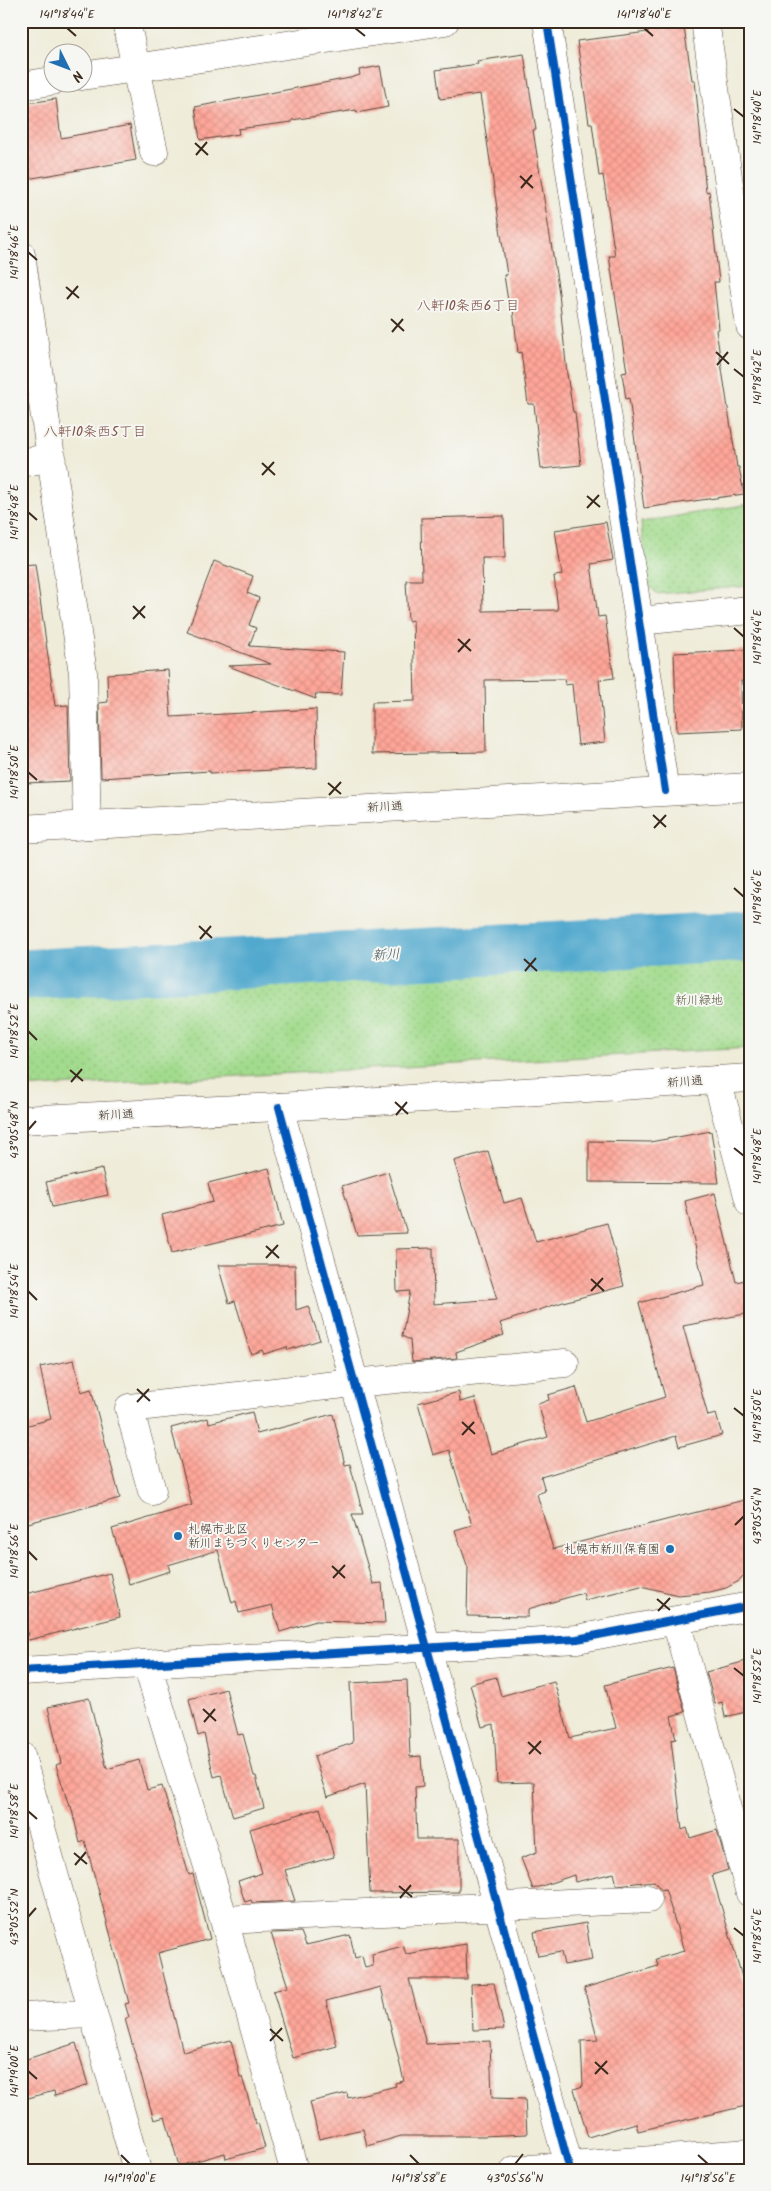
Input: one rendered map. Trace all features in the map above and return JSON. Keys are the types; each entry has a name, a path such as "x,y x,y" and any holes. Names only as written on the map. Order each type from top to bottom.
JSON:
{"street":[{"path":"126,21 154,152"},
{"path":"92,74 444,21"},
{"path":"547,21 665,791"},
{"path":"705,21 750,326"},
{"path":"21,86 42,83"},
{"path":"21,255 83,673 87,825"},
{"path":"21,463 52,457"},
{"path":"639,621 750,610"},
{"name":"新川通","path":"21,829 750,786"},
{"name":"新川通","path":"21,1120 279,1107 750,1078"},
{"path":"717,1080 750,1203"},
{"path":"279,1107 570,2168"},
{"path":"152,1491 129,1408 354,1383 565,1364"},
{"path":"21,1671 577,1639 750,1606"},
{"path":"676,1621 750,1893"},
{"path":"146,1664 224,1920 294,2170"},
{"path":"21,1756 33,1845 93,2014 137,2170"},
{"path":"224,1920 648,1898"},
{"path":"21,2017 93,2014"},
{"path":"515,2170 570,2168 750,2153"}],"green space":[{"path":"750,504 750,586 657,594 646,582 641,522"},
{"name":"新川緑地","path":"750,946 750,1048 21,1088 21,990"}],"building":[{"path":"647,21 683,21 692,80 695,80 706,192 709,191 719,282 714,282 719,329 716,330 737,467 739,467 744,494 644,508 629,398 626,399 622,373 627,372 609,256 615,256 603,175 599,176 592,123 589,123 577,41 648,32"},
{"path":"524,54 536,130 533,130 559,293 567,374 573,412 575,412 581,465 541,469 534,404 528,404 521,352 518,353 512,300 508,301 504,275 507,275 480,94 440,99 436,70 478,64 477,61"},
{"path":"380,66 388,107 357,113 356,110 292,120 292,122 238,129 239,134 200,140 195,107 350,78 360,75 359,70"},
{"path":"56,99 61,138 130,125 136,160 27,179 21,136 21,104"},
{"path":"504,516 505,558 482,558 483,611 558,610 554,576 562,575 555,530 606,522 613,560 591,564 598,617 605,616 614,678 599,680 605,742 578,745 572,684 565,685 564,679 485,680 486,752 372,754 372,702 415,701 413,620 408,621 406,580 422,580 421,518"},
{"path":"214,561 253,576 247,593 259,598 249,625 256,628 249,646 344,652 341,695 315,694 316,699 228,666 271,664 187,632"},
{"path":"35,564 55,706 68,705 70,781 25,783 21,714 21,565"},
{"path":"745,650 746,681 741,681 742,729 677,732 674,653"},
{"path":"168,670 171,717 316,709 317,768 210,773 210,771 101,778 99,703 108,702 107,674"},
{"path":"711,1131 719,1183 589,1182 589,1141 650,1142"},
{"path":"488,1151 504,1203 522,1198 536,1242 607,1223 624,1286 563,1302 500,1323 504,1335 456,1352 457,1358 412,1362 410,1340 402,1336 410,1291 397,1292 396,1249 433,1248 434,1304 497,1299 454,1161"},
{"path":"269,1168 283,1226 172,1253 162,1215 213,1202 208,1183"},
{"path":"102,1169 108,1195 52,1207 46,1182"},
{"path":"388,1172 407,1233 357,1235 342,1186"},
{"path":"715,1193 736,1282 750,1279 750,1313 683,1326 708,1416 716,1414 722,1435 679,1447 676,1436 541,1477 545,1491 537,1494 553,1549 744,1500 750,1522 750,1570 739,1581 726,1588 710,1592 678,1595 641,1586 585,1600 583,1593 528,1609 528,1617 467,1616 468,1568 455,1530 472,1525 449,1450 433,1455 418,1403 459,1392 460,1402 475,1398 491,1454 548,1437 538,1404 549,1400 548,1395 576,1387 586,1422 665,1397 639,1303 704,1285 685,1201"},
{"path":"218,1265 295,1265 296,1310 308,1306 320,1340 288,1350 287,1347 264,1354 262,1350 251,1354 235,1301 229,1303"},
{"path":"74,1360 81,1392 91,1389 120,1498 21,1525 21,1427 51,1419 40,1367"},
{"path":"252,1412 257,1434 333,1414 345,1465 350,1464 363,1514 352,1514 373,1584 382,1583 385,1623 316,1621 280,1632 272,1605 239,1613 236,1601 232,1603 218,1550 168,1565 170,1571 129,1584 112,1529 192,1505 171,1428 208,1418 209,1423"},
{"path":"110,1573 120,1617 29,1640 21,1609 21,1595"},
{"path":"750,1660 750,1711 725,1717 722,1702 715,1704 706,1672"},
{"path":"673,1668 685,1712 671,1716 676,1739 671,1740 682,1830 687,1828 690,1838 717,1830 728,1870 712,1875 750,2004 750,2105 638,2131 636,2123 588,2137 574,2089 583,2086 581,2041 598,2040 584,1988 658,1966 656,1959 684,1951 665,1889 661,1890 654,1881 617,1885 614,1873 575,1882 574,1875 533,1889 521,1858 537,1852 534,1782 497,1783 494,1724 482,1727 470,1684 496,1677 501,1696 554,1681 570,1738 616,1728 605,1685"},
{"path":"407,1680 410,1757 421,1756 423,1786 415,1787 417,1839 459,1839 459,1892 370,1893 365,1784 327,1797 314,1756 353,1743 350,1683"},
{"path":"226,1689 238,1735 243,1734 264,1808 233,1817 221,1775 214,1777 204,1734 198,1736 189,1699"},
{"path":"89,1698 107,1769 139,1760 147,1790 162,1786 189,1875 193,1874 210,1939 158,1953 183,2052 231,2040 240,2077 242,2077 265,2148 226,2159 225,2153 179,2166 165,2117 154,2120 125,2019 129,2017 125,2004 129,2003 85,1841 80,1843 71,1806 69,1806 56,1765 61,1763 48,1707"},
{"path":"320,1808 334,1857 285,1870 295,1901 252,1903 251,1900 245,1902 238,1881 262,1873 250,1829"},
{"path":"586,1923 592,1960 564,1965 561,1952 538,1956 534,1932"},
{"path":"301,1932 306,1945 350,1935 355,1958 362,1956 365,1968 373,1966 372,1954 403,1946 406,1954 466,1944 467,1979 409,1979 426,2044 490,2041 492,2098 525,2099 527,2134 401,2136 367,2146 363,2129 319,2139 310,2102 347,2093 348,2098 396,2086 395,2083 404,2081 381,1987 326,2001 337,2046 293,2058 273,1991 288,1987 271,1933"},
{"path":"494,1983 504,2029 473,2030 471,1984"},
{"path":"76,2043 88,2085 55,2096 54,2091 21,2100 21,2061"}],"waterway":[{"name":"新川","path":"21,975 750,936"}],"cycle path":[{"path":"547,21 665,791"},
{"path":"279,1107 570,2170"},
{"path":"21,1671 577,1639 750,1606"}],"place":[{"name":"札幌市北区 新川まちづくりセンター","path":"178,1536"},
{"name":"札幌市新川保育園","path":"670,1549"}],"district":[{"name":"八軒10条西6丁目","path":"468,306"},
{"name":"八軒10条西5丁目","path":"95,432"}]}
